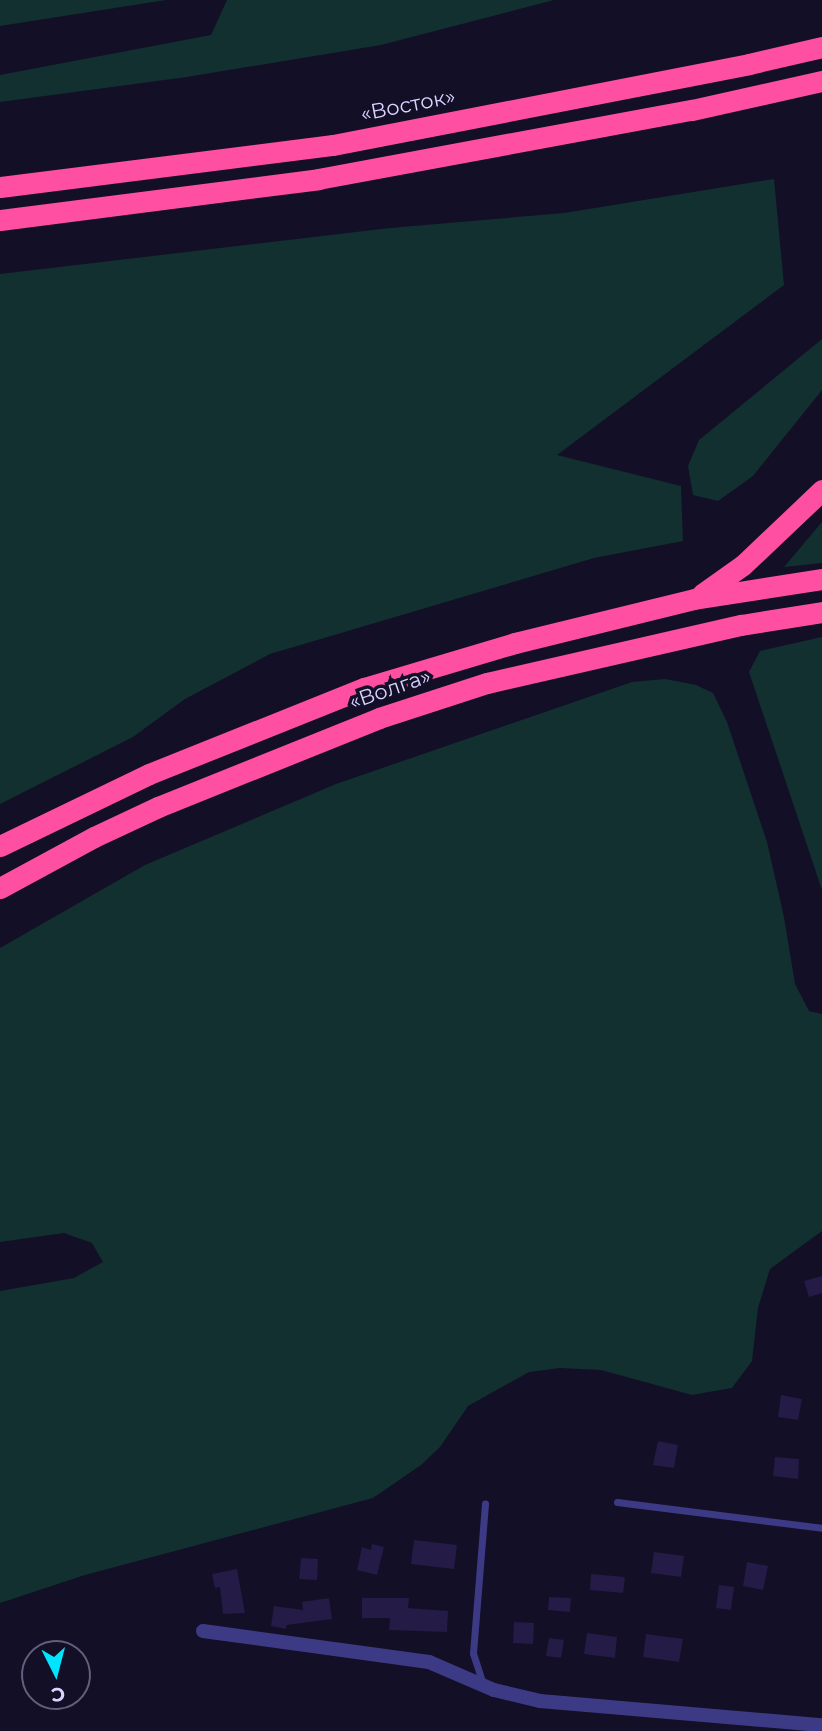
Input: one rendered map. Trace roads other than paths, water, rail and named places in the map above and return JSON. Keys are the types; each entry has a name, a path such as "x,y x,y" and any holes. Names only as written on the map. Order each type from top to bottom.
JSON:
{"highway":[{"name":"«Восток»","path":"0,187 333,145 822,47"},
{"path":"0,220 318,179 692,110 822,81"},
{"path":"694,599 743,565 822,490"},
{"name":"«Волга»","path":"0,846 149,774 364,688 492,650 694,599 822,579"},
{"name":"«Волга»","path":"0,888 94,836 158,807 379,718 499,680 741,625 822,612"}],"street":[{"path":"202,1631 429,1662 494,1690 540,1701 822,1725"}],"lane":[{"path":"485,1503 473,1653 480,1680 494,1690"},
{"path":"617,1503 822,1528"}]}
